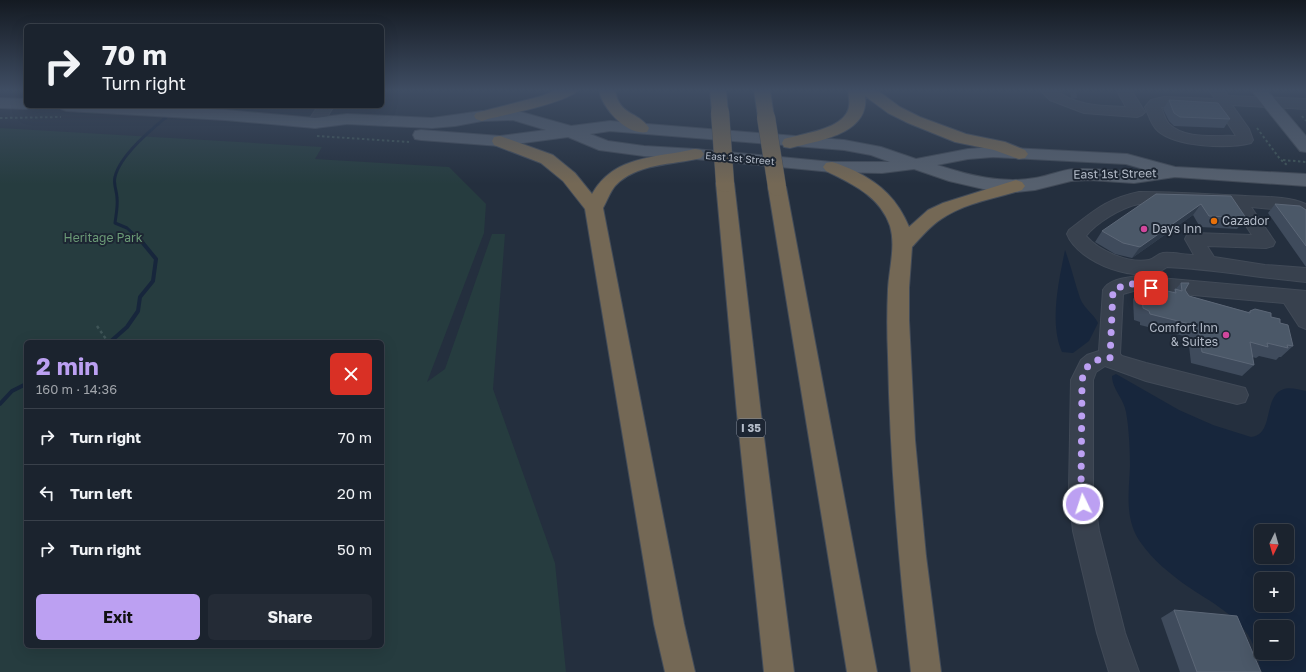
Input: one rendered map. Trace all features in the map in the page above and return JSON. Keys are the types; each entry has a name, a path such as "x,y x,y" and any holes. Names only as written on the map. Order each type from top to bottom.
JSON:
{"highway":[{"path":"631,121 641,128"},
{"name":"I 35","path":"721,121 749,414 779,672"},
{"path":"767,121 839,548 862,672"},
{"path":"790,143 801,139 815,137 837,129 848,121"},
{"path":"917,121 960,138 999,146 1019,154"},
{"path":"500,140 547,159 569,177 594,208 669,624 680,672"},
{"path":"594,208 609,183 621,172 651,161 682,158 695,154"},
{"path":"832,167 869,186 885,198 897,220 903,244 899,277 899,362 904,472 914,583 926,672"},
{"path":"903,244 939,212 968,200 995,194 1016,186"}],"main road":[{"name":"East 1st Street","path":"307,121 322,121"},
{"name":"East 1st Street","path":"397,121 432,123 451,121"},
{"name":"East 1st Street","path":"536,121 569,131 612,147 832,167 882,168 915,164 968,154 993,152 1126,159 1175,172"},
{"path":"1286,121 1303,140"},
{"name":"East 1st Street","path":"315,122 336,129 500,140 610,126 790,143 844,145 875,151 955,177 992,184 1016,186 1035,184 1071,175 1090,174 1134,177 1175,172 1302,180"}],"street":[{"path":"1160,121 1162,126 1172,134 1186,138 1241,142 1245,140 1244,134 1234,121"},
{"path":"1306,211 1295,206 1238,201 1162,197 1139,198 1124,201 1106,210 1076,234 1085,248 1115,264 1150,267 1155,266 1163,260 1208,263 1260,271 1306,275"},
{"path":"1208,263 1194,239 1266,242 1238,201"},
{"path":"1242,241 1260,271 1290,296 1306,321"},
{"path":"1110,358 1113,290 1124,285 1144,284 1242,301 1290,296"},
{"path":"1144,284 1179,299 1218,309"},
{"path":"1110,358 1115,362 1146,372 1237,395"},
{"path":"1110,358 1091,362 1086,368 1082,380 1081,491 1086,531 1111,634 1124,672"}],"path":[{"path":"1252,121 1280,159 1283,160 1302,180"},
{"path":"1283,160 1306,162"},
{"path":"97,326 107,340"}],"green space":[{"name":"Heritage Park","path":"0,128 322,147 315,159 449,167 486,204 484,233 427,382 445,369 492,234 505,234 493,389 555,563 566,672 0,672"}],"water":[{"path":"1065,250 1080,298 1098,323 1089,341 1073,353 1062,352 1058,341 1056,328 1056,301"},
{"path":"1116,374 1179,410 1213,425 1251,437 1258,435 1263,430 1273,399 1277,393 1286,388 1306,391 1306,672 1262,672 1258,660 1294,660 1294,620 1254,620 1254,648 1246,631 1231,616 1168,572 1156,561 1141,543 1132,525 1130,515 1130,453 1126,412 1112,376"}],"building":[{"path":"1156,194 1231,196 1246,218 1209,216 1201,204 1140,247 1123,243 1102,231"},
{"path":"1275,204 1300,206 1306,210 1306,246"},
{"path":"1181,283 1189,283 1185,290 1189,296 1250,313 1250,311 1255,309 1271,313 1271,317 1280,319 1280,323 1288,325 1293,346 1287,345 1288,348 1267,343 1268,347 1250,342 1254,365 1202,352 1198,326 1150,314 1149,311 1143,308 1141,288 1148,289 1150,287 1176,293 1175,289 1182,291"},
{"path":"1174,610 1237,616 1254,656 1254,660 1256,660 1261,672 1197,672"}],"waterway":[{"path":"142,242 127,228 115,223 117,195 114,182 118,169 130,151 146,134 161,121"},
{"path":"112,340 127,327 138,311 140,297 153,281 156,259 142,242"},
{"path":"0,404 12,391 24,385"}],"place":[{"name":"Cazador","path":"1214,221"},
{"name":"Days Inn","path":"1144,229"},
{"name":"Comfort Inn & Suites","path":"1226,335"}],"route":[{"path":"1083,504 1081,491 1082,380 1086,368 1091,362 1099,359 1110,358 1113,290 1124,285 1137,284 1144,284 1151,288"}]}
